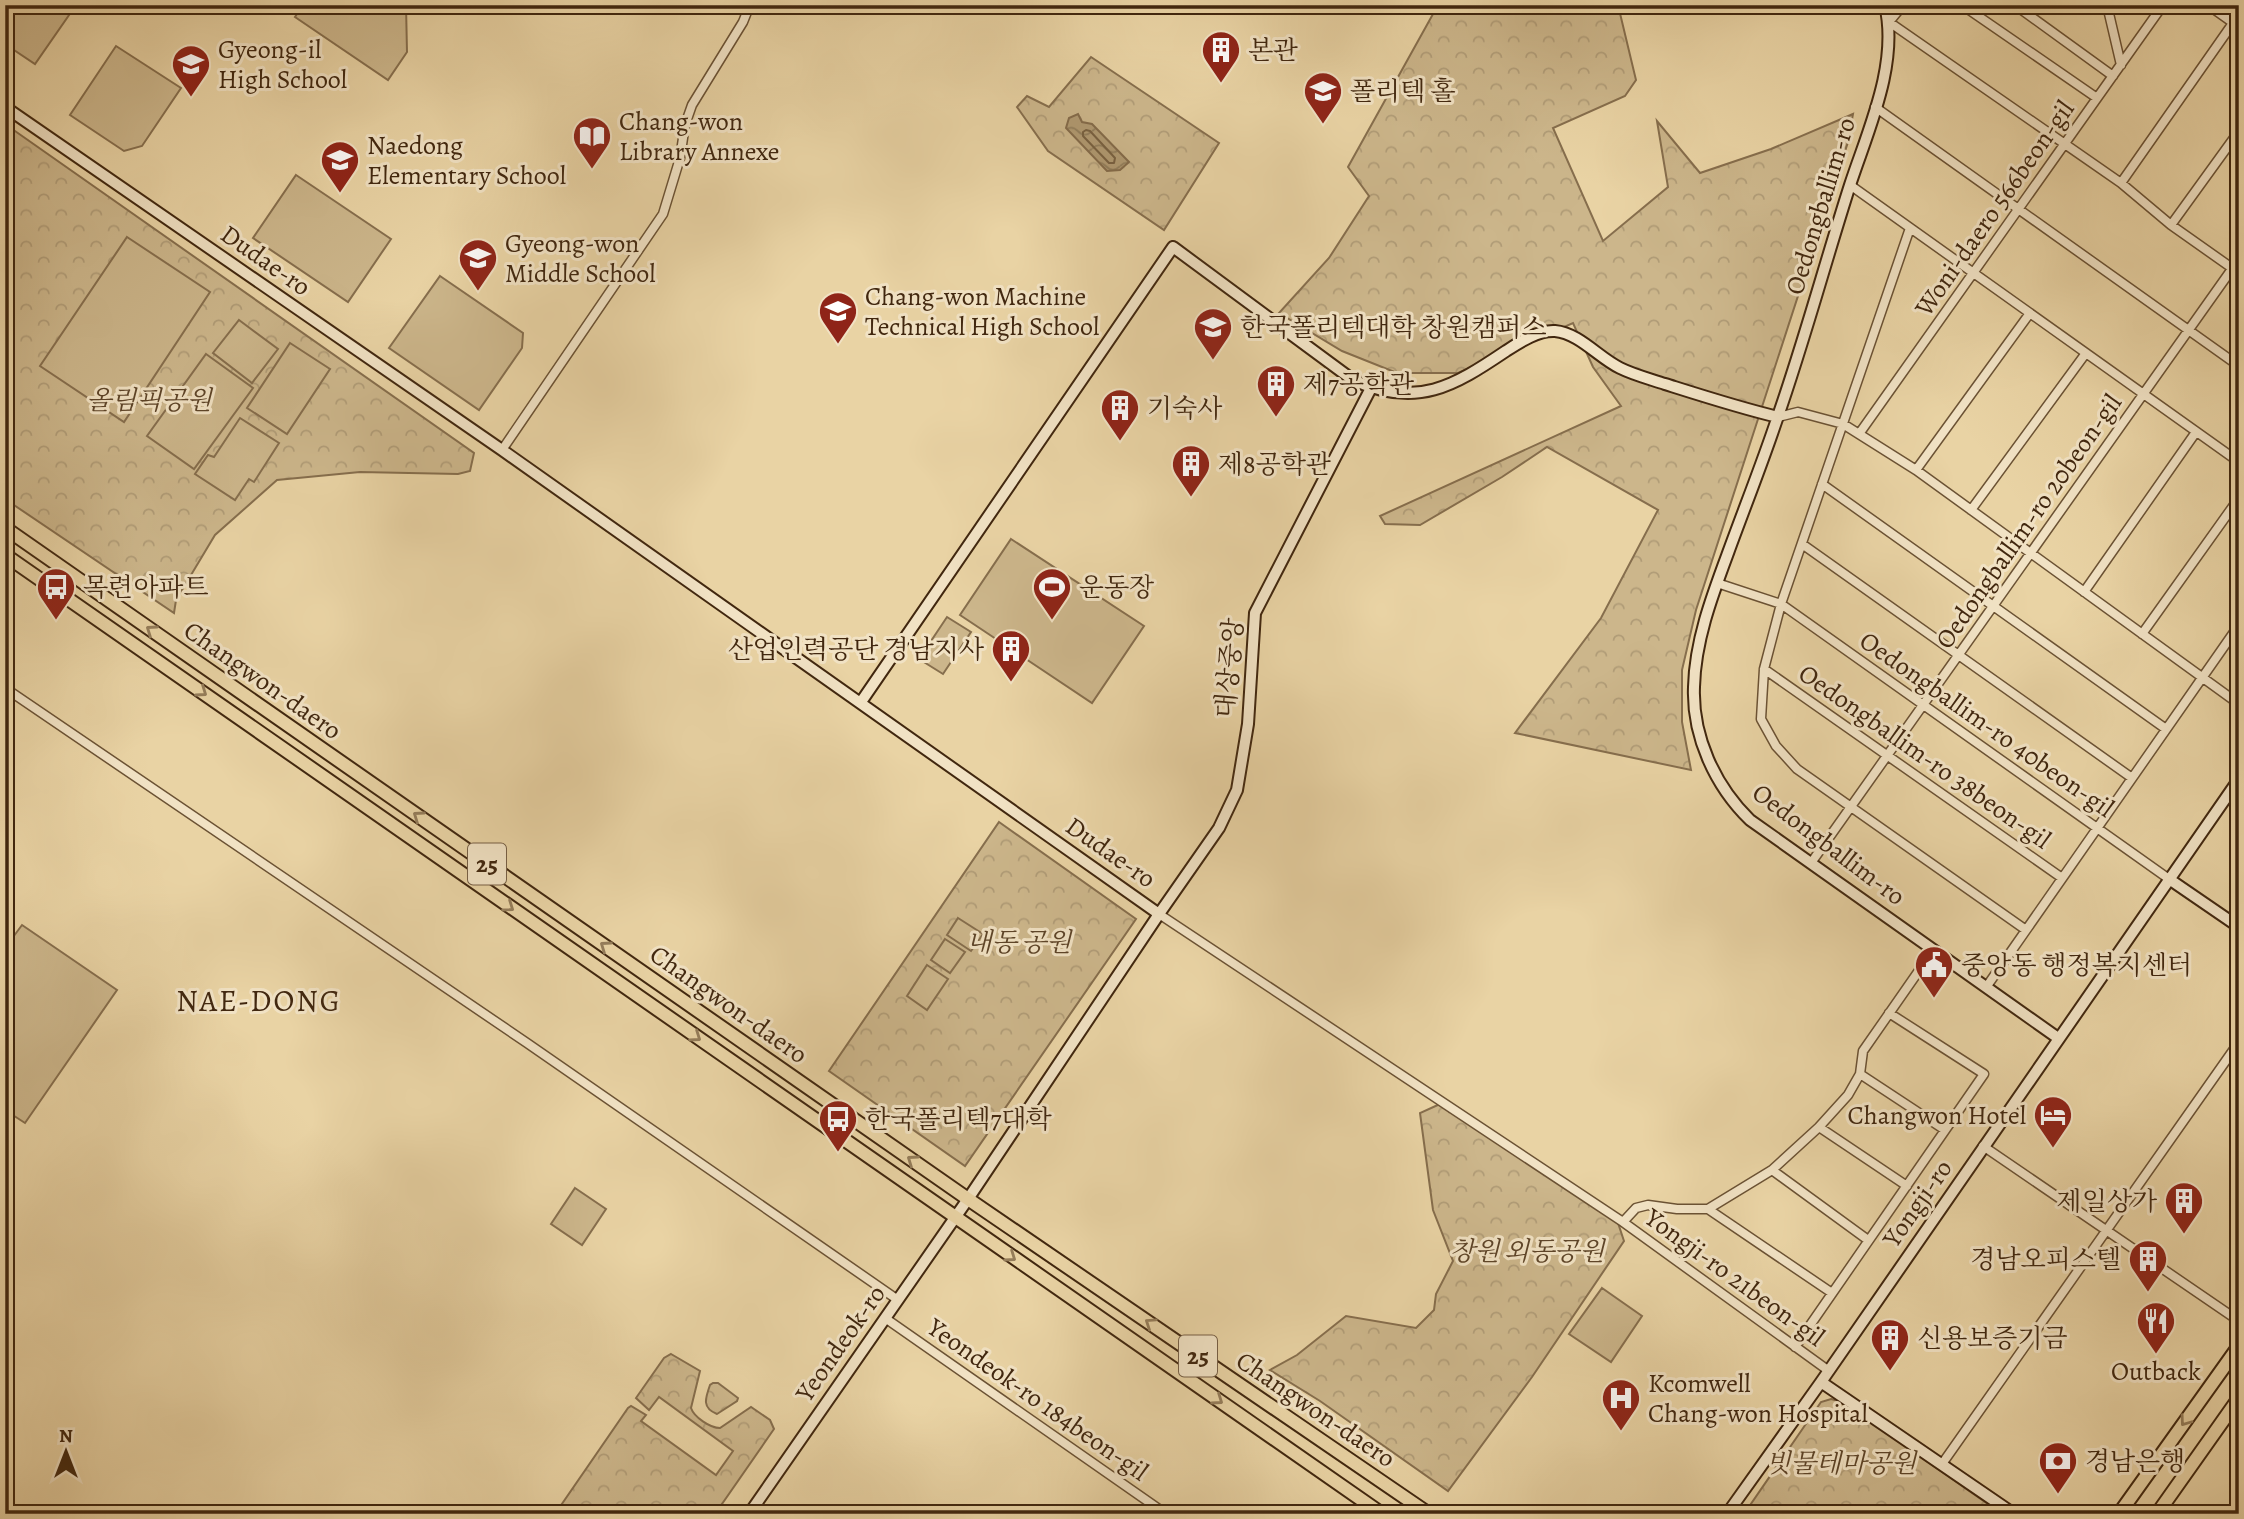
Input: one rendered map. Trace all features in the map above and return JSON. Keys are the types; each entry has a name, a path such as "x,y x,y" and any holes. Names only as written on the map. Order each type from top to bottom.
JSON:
{"main road":[{"name":"Changwon-daero","path":"5,528 968,1199 1429,1514"},
{"name":"Changwon-daero","path":"5,555 1382,1514"},
{"path":"2119,1514 2239,1346"},
{"path":"2157,1514 2239,1398"}],"street":[{"path":"502,450 663,214 692,105 743,22 747,12 742,5"},
{"name":"Oedongballim-ro","path":"1885,5 1889,22 1885,71 1778,417 1705,619 1693,686 1695,715 1705,750 1719,782 1734,805 1750,820 2058,1038"},
{"path":"1903,5 1889,22 2121,183 2171,225 2235,270"},
{"path":"1962,5 2097,99"},
{"path":"2015,5 2113,76"},
{"path":"2107,5 2121,65"},
{"name":"Woni-daero 566beon-gil","path":"1858,434 2164,5"},
{"path":"2121,183 2236,25 2208,5"},
{"name":"Dudae-ro","path":"5,107 502,450 1158,914 968,1199"},
{"path":"1875,107 2239,366"},
{"path":"2171,225 2239,131"},
{"path":"1850,185 2239,462"},
{"path":"1910,228 1781,604 1764,669 1761,719 1776,747 1797,769 2026,930"},
{"path":"860,702 1173,247 1353,380 1371,388 1407,394 1438,390 1467,378 1524,340 1553,331 1567,333 1619,368 1727,405 1778,417 1798,412 1843,424 1916,470 2239,704"},
{"name":"Oedongballim-ro 20beon-gil","path":"1811,863 2188,330 2235,270 2239,259"},
{"path":"1916,470 2030,313"},
{"path":"1971,510 2086,354"},
{"name":"대상중앙","path":"1158,914 1219,828 1237,790 1248,724 1255,613 1371,388"},
{"path":"2084,592 2196,432"},
{"path":"1822,484 2166,729"},
{"path":"2142,634 2239,498"},
{"path":"1802,544 2132,778"},
{"name":"Oedongballim-ro 40beon-gil","path":"1717,583 1781,604 2169,879"},
{"path":"1987,986 2239,625"},
{"name":"Oedongballim-ro 38beon-gil","path":"1764,669 2062,878"},
{"path":"5,688 483,1012 898,1300"},
{"name":"Yongji-ro","path":"1727,1514 2239,779"},
{"path":"2169,879 2239,927"},
{"path":"1158,914 1623,1222"},
{"name":"Yongji-ro 21beon-gil","path":"1829,1371 1623,1222 1636,1208 1648,1205 1708,1209 1772,1170 1819,1127 1848,1095 1860,1074 1863,1051 1934,949"},
{"path":"1794,1347 1984,1074 1889,1013"},
{"path":"1941,1464 2239,1042"},
{"path":"1860,1074 1945,1130"},
{"path":"1819,1127 1907,1186"},
{"path":"1983,1146 2239,1321"},
{"path":"1772,1170 1868,1240"},
{"name":"Yeondeok-ro","path":"749,1514 968,1199"},
{"name":"Yongji-ro 21beon-gil","path":"1708,1209 1832,1293"},
{"name":"Yeondeok-ro 184beon-gil","path":"885,1318 1166,1514"},
{"path":"1821,1382 2014,1514"}],"green space":[{"path":"5,5 76,5 35,64 5,44"},
{"path":"303,5 406,5 407,52 388,80 295,17"},
{"path":"1438,5 1618,5 1636,80 1625,96 1553,128 1603,241 1668,187 1657,121 1700,173 1771,149 1853,114 1848,142 1696,610 1682,670 1682,722 1691,770 1515,733 1601,618 1658,510 1547,447 1420,525 1385,524 1380,516 1621,406 1593,367 1573,323 1458,373 1397,373 1342,351 1279,313 1329,258 1369,196 1348,167"},
{"path":"116,46 181,88 142,146 124,151 70,115"},
{"path":"1091,57 1219,143 1164,230 1048,151 1017,107 1027,96 1049,107"},
{"name":"올림픽공원","path":"5,124 474,453 470,471 458,474 360,472 277,480 215,535 176,600 174,613 5,499"},
{"path":"296,175 391,239 348,302 253,238"},
{"path":"127,237 210,292 124,422 40,366"},
{"path":"440,276 523,333 522,348 479,410 389,348"},
{"path":"239,320 278,349 252,383 213,353"},
{"path":"290,343 330,369 287,434 247,408"},
{"path":"206,354 253,388 194,469 147,436"},
{"path":"240,418 279,443 254,482 249,479 235,500 195,474 208,455 214,457"},
{"name":"운동장","path":"1011,539 1144,626 1092,703 960,615"},
{"path":"947,617 971,632 943,674 919,659"},
{"name":"내동 공원","path":"999,822 1136,919 965,1166 829,1071"},
{"path":"958,918 983,934 971,951 947,935"},
{"path":"22,925 117,990 25,1123 5,1110 5,948"},
{"path":"945,939 965,952 950,973 931,960"},
{"path":"927,965 948,979 927,1010 907,996"},
{"name":"창원 외동공원","path":"1440,1104 1618,1223 1624,1241 1532,1377 1448,1491 1320,1401 1270,1370 1297,1355 1346,1316 1416,1328 1434,1310 1436,1294 1453,1261 1433,1210 1420,1113"},
{"path":"575,1188 606,1209 582,1245 551,1224"},
{"path":"1602,1288 1642,1316 1611,1362 1569,1334"},
{"path":"671,1354 700,1371 691,1408 703,1421 720,1428 751,1407 770,1420 774,1429 715,1514 555,1514 631,1406 646,1415 641,1421 716,1475 733,1451 659,1397 649,1410 636,1398 664,1358"},
{"path":"718,1383 738,1398 717,1414 709,1409 706,1402 710,1385"},
{"name":"빗물테마공원","path":"1831,1399 1842,1402 1995,1509 1992,1514 1744,1514 1821,1402"}],"water":[{"path":"1078,114 1082,122 1092,124 1129,162 1120,170 1107,171 1066,128 1069,118"}],"place":[{"name":"본관","path":"1221,84"},
{"name":"Gyeong-il High School","path":"191,98"},
{"name":"폴리텍 홀","path":"1323,125"},
{"name":"Chang-won Library Annexe","path":"592,170"},
{"name":"Naedong Elementary School","path":"340,194"},
{"name":"Gyeong-won Middle School","path":"478,292"},
{"name":"Chang-won Machine Technical High School","path":"838,345"},
{"name":"한국폴리텍대학 창원캠퍼스","path":"1213,361"},
{"name":"제7공학관","path":"1276,418"},
{"name":"기숙사","path":"1120,442"},
{"name":"제8공학관","path":"1191,498"},
{"name":"목련아파트","path":"56,621"},
{"name":"운동장","path":"1052,621"},
{"name":"산업인력공단 경남지사","path":"1011,683"},
{"name":"중앙동 행정복지센터","path":"1934,999"},
{"name":"Changwon Hotel","path":"2053,1149"},
{"name":"한국폴리텍7대학","path":"838,1153"},
{"name":"제일상가","path":"2184,1235"},
{"name":"경남오피스텔","path":"2148,1293"},
{"name":"Outback","path":"2156,1355"},
{"name":"신용보증기금","path":"1890,1372"},
{"name":"Kcomwell Chang-won Hospital","path":"1621,1432"},
{"name":"경남은행","path":"2058,1495"}],"district":[{"name":"NAE-DONG","path":"259,1001"}]}
